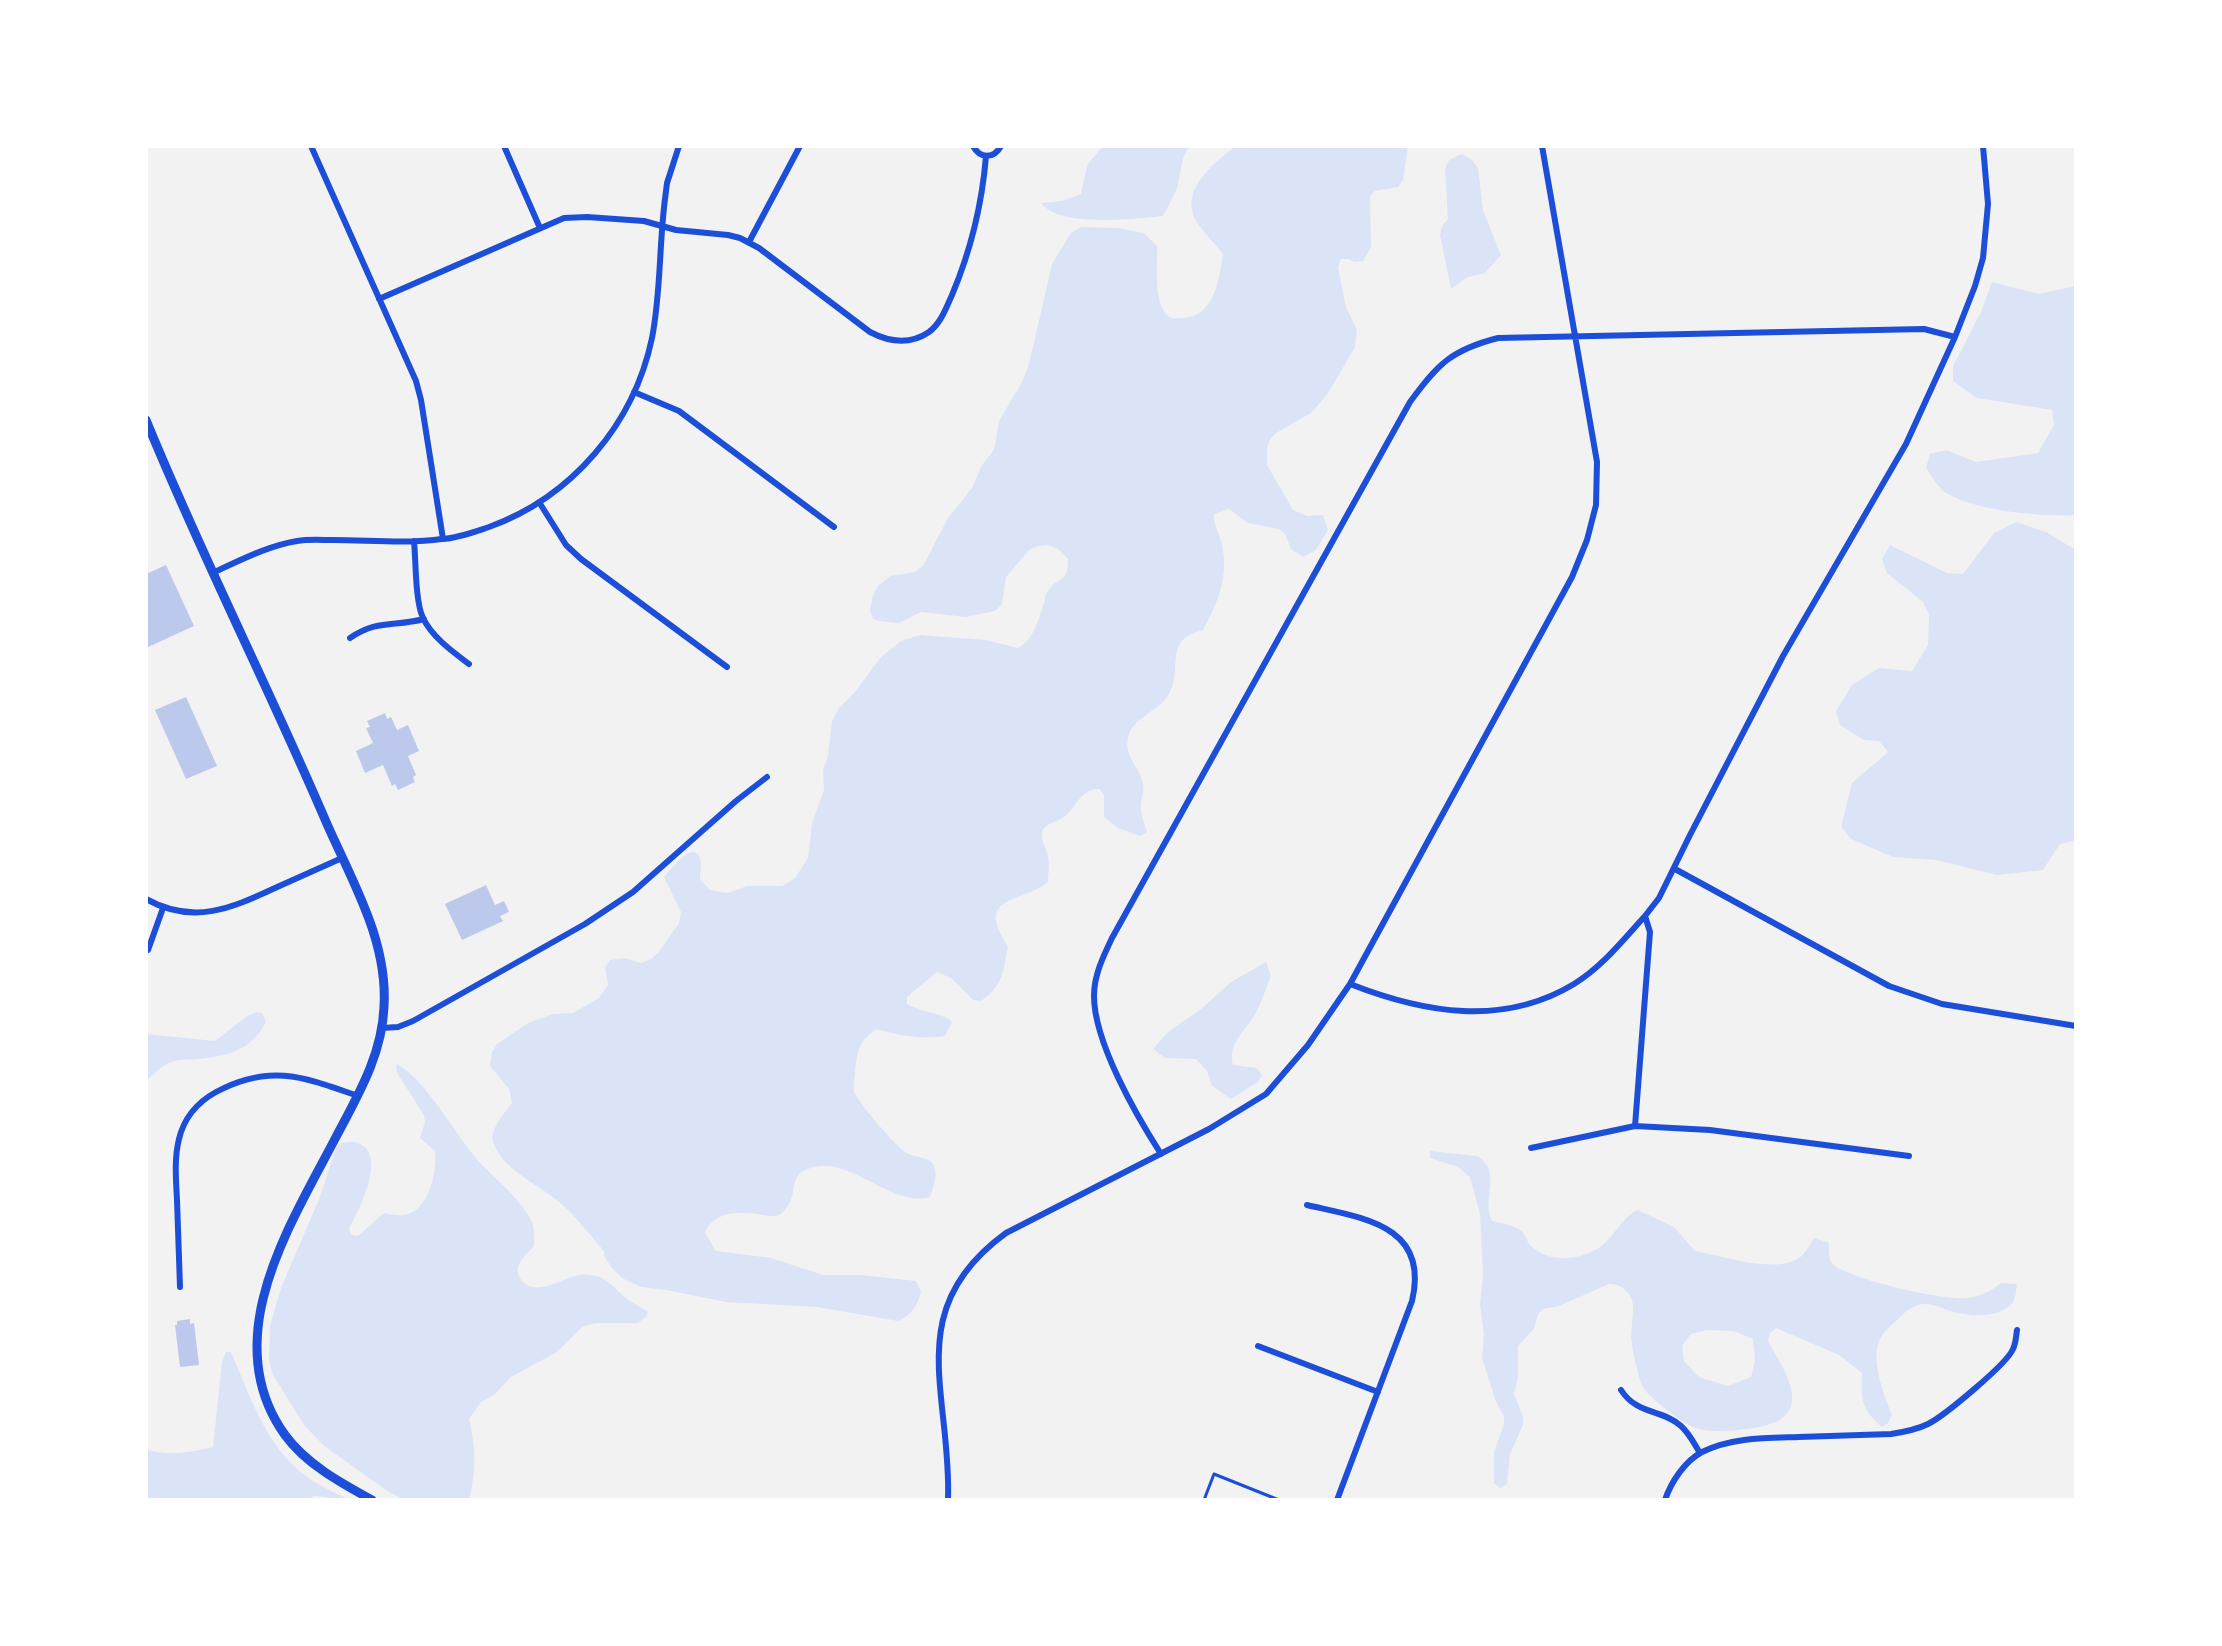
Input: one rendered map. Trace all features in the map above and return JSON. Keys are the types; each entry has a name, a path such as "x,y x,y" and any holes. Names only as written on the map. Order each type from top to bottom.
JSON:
{"main road":[{"path":"146,420 212,573 369,916 380,953 384,1006 382,1028 369,1074 280,1247 263,1296 257,1338 257,1365 262,1393 286,1437 323,1470 372,1500"}],"street":[{"path":"311,146 412,372 421,400 443,539"},
{"path":"504,146 540,228"},
{"path":"212,573 274,546 299,540 414,541 471,533 502,522 566,484 615,427 634,392 649,351 667,183 679,146"},
{"path":"749,242 800,146"},
{"path":"973,146 977,153 986,156 995,154 1001,146"},
{"path":"948,1500 939,1391 939,1350 944,1313 963,1273 986,1248 1006,1233 1209,1129 1266,1094 1308,1045 1350,984 1572,577 1587,540 1596,505 1597,462 1542,146"},
{"path":"1350,984 1417,1006 1453,1011 1507,1010 1546,999 1576,983 1608,957 1659,898 1783,656 1906,444 1955,337 1975,286 1985,245 1988,204 1983,146"},
{"path":"379,299 564,218 644,221 728,235 749,242 870,332 891,341 902,341 930,331 942,317 966,260 981,203 986,156"},
{"path":"1161,1154 1108,1055 1096,1018 1094,997 1098,970 1112,938 1402,416 1428,376 1449,357 1473,345 1498,338 1924,329 1955,337"},
{"path":"634,392 679,411 834,527"},
{"path":"539,502 566,545 581,559 727,667"},
{"path":"414,541 420,607 424,619 451,650 469,664"},
{"path":"350,638 365,628 379,624 410,623 424,619"},
{"path":"382,1028 398,1027 413,1021 585,924 633,892 767,777"},
{"path":"146,899 178,912 197,913 229,908 342,858"},
{"path":"1675,869 1889,986 1942,1004 2076,1026"},
{"path":"148,950 163,908"},
{"path":"1635,1126 1650,932 1645,916"},
{"path":"180,1287 176,1168 180,1136 191,1112 221,1090 245,1079 264,1075 303,1078 358,1096"},
{"path":"1531,1148 1635,1126 1694,1128 1909,1156"},
{"path":"1307,1205 1375,1222 1401,1238 1416,1270 1417,1282 1412,1301 1337,1500"},
{"path":"1665,1500 1675,1479 1700,1453 1734,1442 1891,1434 1913,1430 1942,1415 2001,1364 2013,1351 2017,1330"},
{"path":"1258,1346 1378,1392"},
{"path":"1621,1390 1638,1407 1680,1425 1700,1453"}],"lane":[{"path":"1204,1500 1214,1474 1279,1500"}],"shaded area":[{"path":"1103,146 1189,146 1183,158 1177,189 1163,216 1080,219 1050,211 1041,203 1062,201 1081,194 1087,165"},
{"path":"1236,146 1408,146 1403,180 1398,187 1375,191 1370,197 1371,247 1363,261 1341,259 1338,267 1346,307 1357,330 1355,347 1327,395 1311,413 1276,433 1267,449 1267,465 1293,510 1307,516 1323,515 1328,530 1316,550 1303,557 1291,549 1285,534 1279,529 1248,523 1229,509 1214,514 1224,568 1213,610 1203,630 1190,634 1178,647 1169,694 1135,725 1128,738 1128,751 1143,784 1141,812 1147,832 1140,836 1118,828 1104,817 1104,795 1099,789 1083,795 1065,816 1043,830 1042,840 1049,859 1048,882 998,909 996,918 999,930 1008,946 1001,977 989,995 981,1001 973,1000 951,978 937,972 907,997 907,1004 952,1022 945,1036 919,1037 876,1029 862,1043 854,1084 856,1096 902,1150 932,1163 935,1178 930,1197 901,1196 844,1169 814,1167 799,1174 790,1202 779,1215 727,1214 714,1220 705,1233 716,1251 771,1258 823,1275 861,1275 916,1281 921,1292 916,1306 898,1321 817,1307 726,1302 641,1287 622,1278 604,1256 604,1251 569,1211 520,1175 497,1151 493,1142 494,1132 498,1121 512,1103 509,1089 490,1066 492,1052 497,1044 528,1023 553,1014 573,1013 599,998 608,985 605,967 610,960 625,958 641,963 659,952 679,923 681,912 664,877 687,854 696,853 700,858 700,879 710,890 728,893 747,886 782,886 795,878 808,858 812,823 824,790 823,770 832,721 881,657 901,641 920,635 986,640 1018,648 1028,640 1046,594 1064,576 1068,567 1068,559 1058,549 1048,545 1029,550 1006,577 1002,604 995,611 966,617 921,612 899,623 878,621 873,619 870,610 873,595 890,576 915,572 923,566 948,518 972,488 982,465 994,450 999,421 1029,364 1052,264 1071,233 1081,227 1118,228 1144,233 1157,246 1159,299 1168,316 1184,318 1194,315 1209,303 1217,284 1223,254 1198,224 1192,200 1200,179"},
{"path":"1462,154 1478,168 1483,210 1501,255 1485,273 1466,278 1451,289 1440,235 1448,219 1445,169 1449,160"},
{"path":"1992,282 2038,294 2076,286 2076,515 2027,514 1974,504 1943,491 1926,468 1930,454 1946,450 1976,462 2038,453 2054,425 2052,410 1977,398 1953,381 1953,366 1981,312"},
{"path":"2016,522 2046,532 2076,550 2076,840 2060,844 2043,870 1997,875 1937,860 1893,857 1851,839 1841,827 1852,783 1888,752 1879,741 1864,740 1840,725 1836,711 1852,685 1879,668 1912,671 1928,645 1929,615 1923,602 1887,573 1882,559 1890,545 1947,573 1963,574 1994,533"},
{"path":"1266,962 1271,976 1256,1013 1235,1044 1232,1057 1233,1065 1257,1068 1262,1075 1258,1082 1231,1099 1212,1086 1207,1071 1196,1059 1165,1058 1153,1049 1168,1032 1201,1009 1231,982"},
{"path":"257,1012 262,1013 266,1022 246,1046 219,1056 171,1062 146,1081 146,1034 215,1041"},
{"path":"396,1064 416,1080 475,1157 527,1213 534,1228 534,1246 521,1260 518,1269 520,1278 526,1284 540,1287 578,1275 597,1276 648,1312 638,1323 596,1323 582,1327 557,1352 511,1377 494,1395 481,1402 469,1419 474,1460 469,1500 405,1500 389,1492 324,1446 304,1425 273,1375 269,1361 270,1326 281,1288 320,1197 336,1148 341,1143 355,1142 365,1148 370,1157 369,1182 349,1229 352,1235 358,1236 384,1213 402,1215 413,1212 420,1207 430,1189 435,1151 420,1138 424,1115 397,1073"},
{"path":"1430,1151 1477,1156 1485,1162 1490,1177 1489,1213 1492,1221 1519,1229 1532,1247 1547,1256 1581,1256 1597,1249 1638,1210 1674,1227 1695,1251 1748,1262 1776,1264 1799,1258 1814,1238 1829,1243 1830,1259 1835,1266 1880,1283 1956,1298 1977,1296 2001,1283 2017,1284 2015,1296 2013,1302 2002,1311 1986,1315 1961,1314 1932,1305 1920,1305 1907,1311 1889,1327 1881,1337 1877,1355 1879,1376 1892,1415 1882,1427 1864,1403 1862,1373 1839,1355 1776,1328 1770,1333 1768,1341 1790,1383 1792,1404 1787,1414 1778,1421 1762,1426 1716,1431 1699,1429 1686,1423 1645,1390 1632,1346 1632,1300 1623,1288 1609,1284 1559,1306 1543,1309 1538,1314 1534,1329 1518,1346 1518,1378 1514,1394 1523,1425 1510,1454 1507,1484 1500,1488 1494,1483 1494,1452 1504,1416 1496,1402 1482,1358 1480,1214 1470,1177 1458,1167 1430,1158","holes":["1707,1330 1734,1331 1753,1339 1755,1362 1751,1377 1728,1386 1699,1377 1684,1361 1682,1346 1691,1334"]},
{"path":"226,1352 231,1352 253,1405 282,1453 310,1479 350,1500 313,1496 311,1500 146,1500 146,1449 171,1453 213,1447 222,1362"}],"building":[{"path":"166,565 194,626 146,648 146,574"},
{"path":"186,697 217,766 186,779 155,710"},
{"path":"385,713 387,719 391,717 397,730 408,725 419,751 408,756 416,775 413,777 415,782 398,790 395,784 392,786 383,765 365,773 356,751 373,743 366,728 370,727 367,721"},
{"path":"486,885 495,905 504,901 509,912 500,916 503,921 462,940 445,904"},
{"path":"190,1319 190,1324 194,1323 199,1365 180,1367 175,1325 177,1321"}]}
